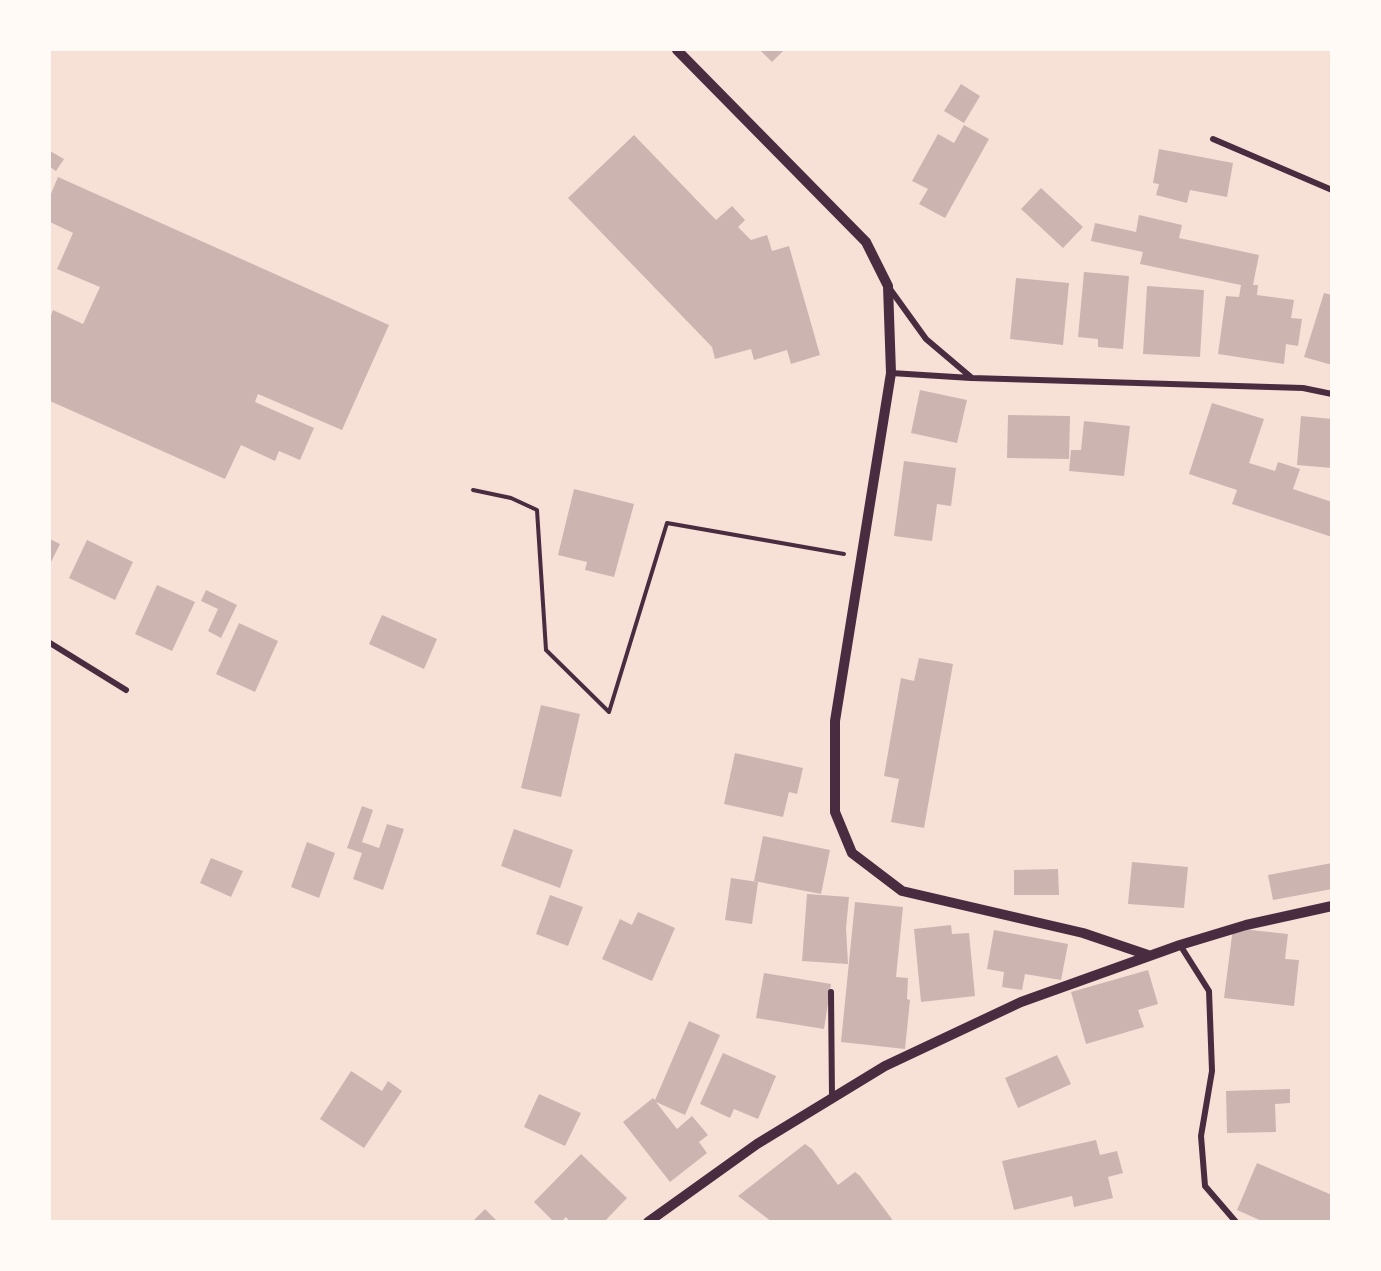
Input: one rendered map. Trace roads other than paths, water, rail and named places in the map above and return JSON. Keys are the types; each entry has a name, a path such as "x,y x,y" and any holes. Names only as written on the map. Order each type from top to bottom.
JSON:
{"street":[{"path":"677,50 866,242 888,286 926,339 972,378"},
{"path":"1213,139 1332,190"},
{"path":"888,286 891,373 835,721 835,812 852,852 902,891 1083,933 1148,955"},
{"path":"891,373 972,378 1303,388 1332,394"},
{"path":"50,643 126,690"},
{"path":"648,1221 757,1144 885,1066 1021,1002 1180,945 1246,926 1332,906"},
{"path":"1180,945 1209,991 1212,1071 1201,1136 1205,1186 1236,1221"},
{"path":"831,992 832,1098"}]}
